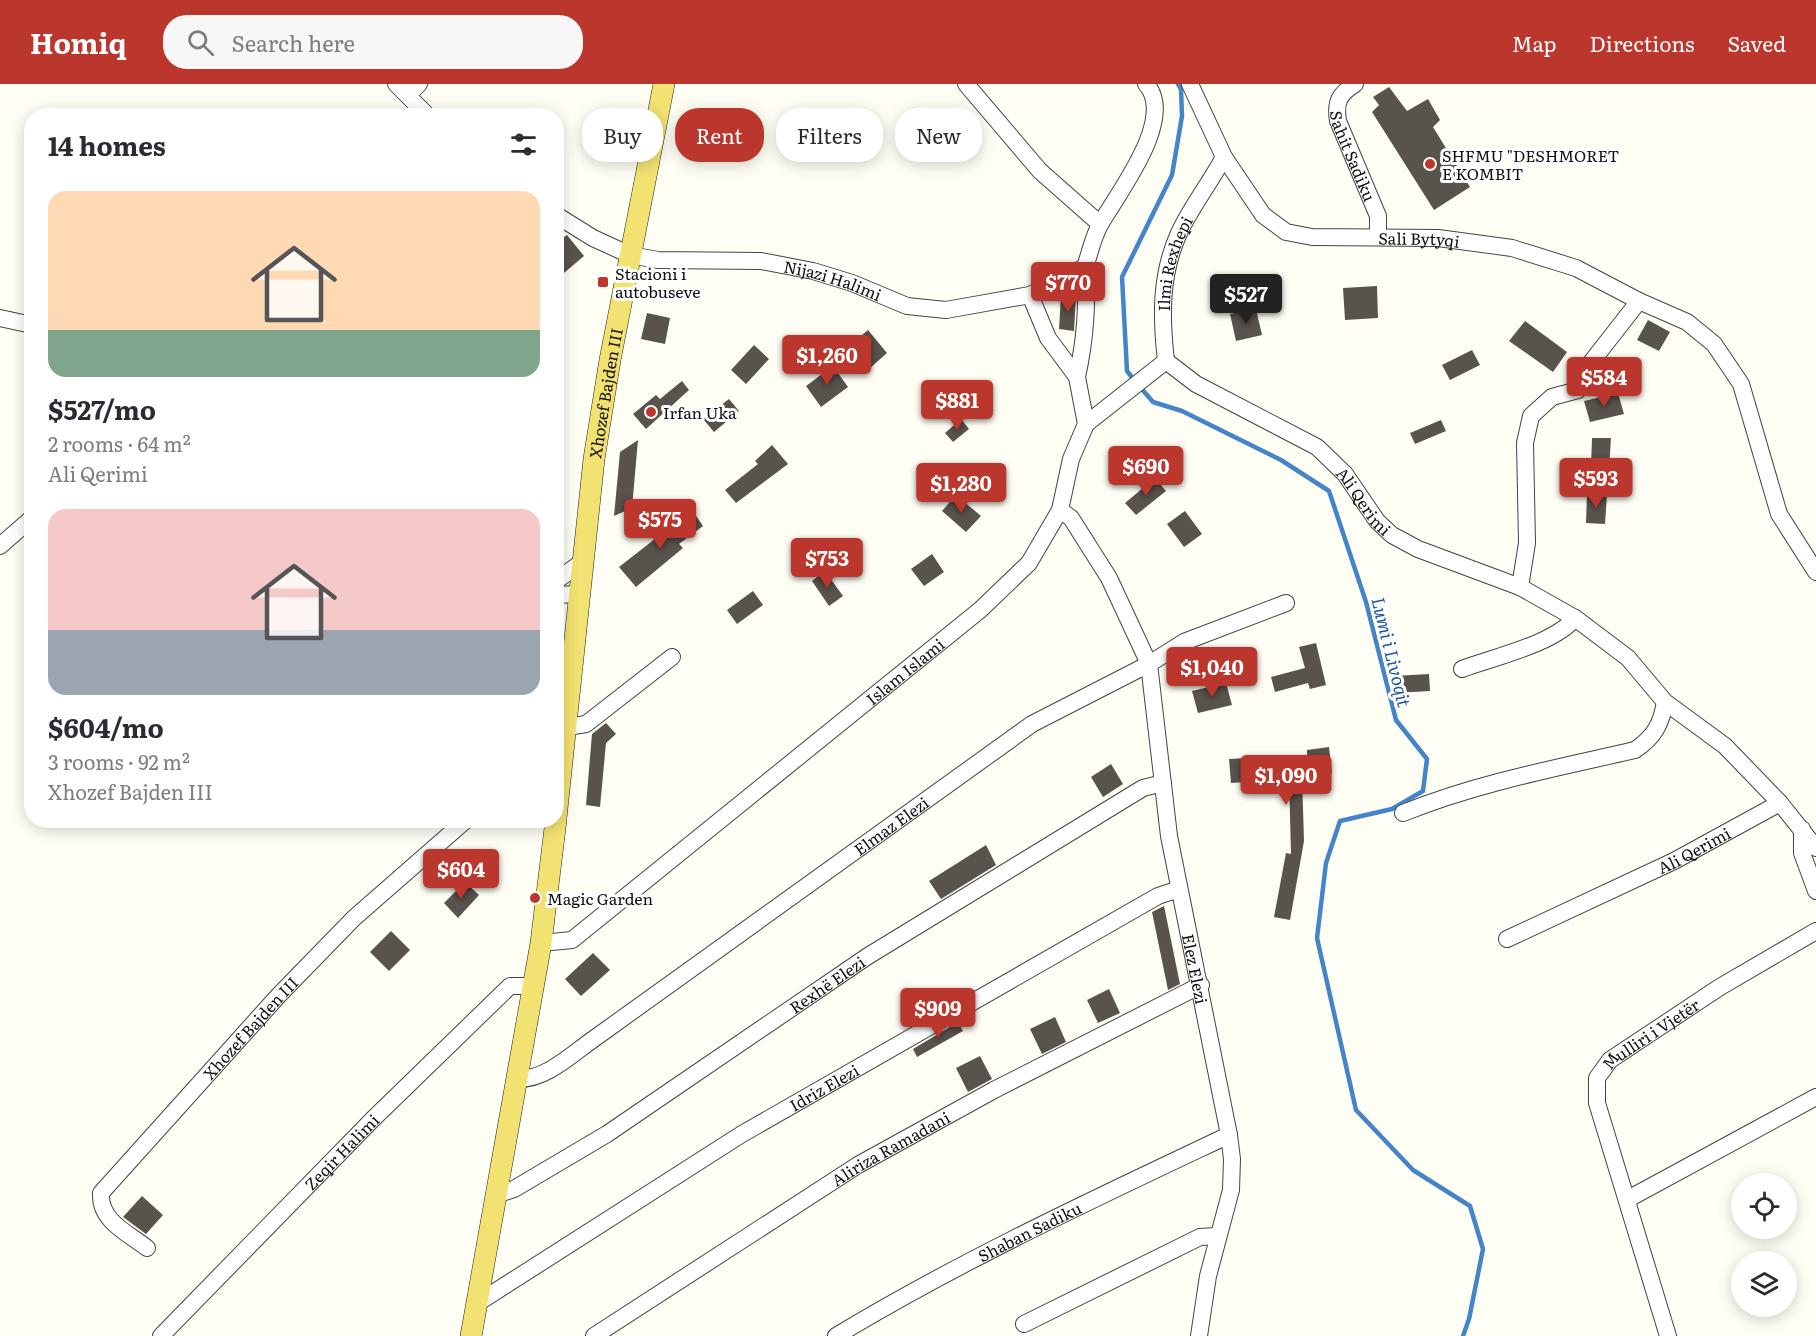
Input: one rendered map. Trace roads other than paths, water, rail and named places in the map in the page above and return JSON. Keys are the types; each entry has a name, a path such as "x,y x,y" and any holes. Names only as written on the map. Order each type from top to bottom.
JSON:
{"main road":[{"name":"Xhozef Bajden III","path":"564,740 594,459 630,255 664,84"},
{"name":"Xhozef Bajden III","path":"471,1336 541,943 555,828"}],"street":[{"path":"966,84 1040,171 1100,224"},
{"path":"1146,84 1155,102 1153,126 1131,178 1100,224 1085,267 1087,291 1084,347 1077,377 1086,424 1160,365"},
{"path":"1190,84 1224,157"},
{"name":"Sahit Sadiku","path":"1355,84 1342,92 1336,105 1338,121 1378,216 1378,236"},
{"path":"408,88 422,108"},
{"name":"Sali Bytyqi","path":"1224,157 1263,216 1286,232 1312,237 1438,238 1512,248 1576,268 1639,301 1687,322 1714,344 1741,384 1779,514 1816,572"},
{"name":"Ilmi Rexhepi","path":"1160,365 1162,302 1167,266 1179,232 1224,157"},
{"name":"Nijazi Halimi","path":"564,220 593,238 630,255 658,260 761,261 842,280 907,306 946,310 1030,295 1085,267"},
{"path":"1030,295 1048,338 1077,377"},
{"path":"1520,587 1527,543 1525,443 1531,416 1552,398 1578,390 1585,382 1589,365 1639,301"},
{"path":"0,318 24,323"},
{"name":"Ali Qerimi","path":"1160,365 1317,447 1345,474 1371,513 1392,535 1418,549 1520,587 1575,618 1628,658 1665,702 1725,746 1780,803 1816,848"},
{"name":"Islam Islami","path":"541,943 572,940 980,610 1029,563 1060,510 1071,459 1086,424"},
{"name":"Elez Elezi","path":"1060,510 1071,518 1109,578 1149,664 1169,836 1229,1135 1232,1159 1231,1190 1218,1236 1199,1336"},
{"path":"0,546 24,525"},
{"path":"564,575 582,562"},
{"path":"564,595 580,594"},
{"name":"Elmaz Elezi","path":"518,1080 529,1080 542,1074 578,1050 1032,724 1149,664 1184,642 1287,603"},
{"path":"1462,669 1553,635 1568,627 1575,618"},
{"path":"567,727 586,724 672,657"},
{"path":"1404,813 1481,787 1635,750 1650,739 1662,715 1665,702"},
{"name":"Rexhë Elezi","path":"496,1195 513,1190 607,1134 879,950 1143,788 1163,783"},
{"name":"Ali Qerimi","path":"1507,939 1674,861 1780,803"},
{"name":"Xhozef Bajden III","path":"147,1248 106,1217 100,1205 101,1193 279,995 354,918 457,828"},
{"path":"1802,829 1802,853 1816,891"},
{"name":"Idriz Elezi","path":"476,1304 752,1129 1158,896 1179,889"},
{"name":"Mulliri i Vjetër","path":"1668,1336 1597,1103 1598,1078 1610,1060 1720,987 1816,931"},
{"name":"Zeqir Halimi","path":"161,1336 356,1135 510,986 533,986"},
{"name":"Aliriza Ramadani","path":"594,1336 858,1165 994,1090 1200,986"},
{"path":"1628,1199 1816,1097"},
{"name":"Shaban Sadiku","path":"836,1336 896,1300 1108,1192 1229,1135"},
{"path":"1024,1324 1200,1236 1218,1236"}],"waterway":[{"name":"Lumi i Livoqit","path":"1135,381 1127,371 1122,277 1172,175 1182,116 1181,89 1178,84"},
{"name":"Lumi i Livoqit","path":"1140,387 1153,402 1182,411 1281,460 1329,491 1366,602 1396,720 1427,759 1423,791 1392,809 1340,821 1326,863 1317,938 1356,1110 1413,1170 1470,1206 1483,1249 1469,1319 1463,1336"}],"place":[{"name":"SHFMU \"DESHMORET E KOMBIT","path":"1430,164"},
{"name":"Stacioni i autobuseve","path":"603,282"},
{"name":"Irfan Uka","path":"651,412"},
{"name":"Magic Garden","path":"535,898"}]}
